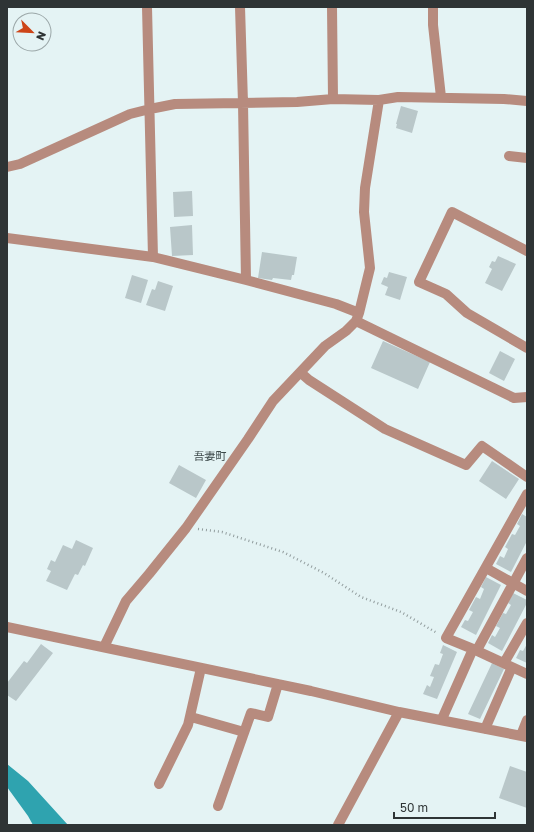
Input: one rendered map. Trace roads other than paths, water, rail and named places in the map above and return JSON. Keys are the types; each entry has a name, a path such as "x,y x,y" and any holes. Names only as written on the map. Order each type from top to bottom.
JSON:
{"street":[{"path":"147,7 153,257"},
{"path":"240,7 246,280"},
{"path":"332,7 333,99"},
{"path":"434,7 432,25 442,97"},
{"path":"7,167 20,164 130,114 175,104 297,102 333,99 379,100 398,97 504,98 527,101"},
{"path":"104,647 126,601 186,528 273,401 325,346 346,331 358,317 370,268 364,212 365,188 379,100"},
{"path":"509,156 527,158"},
{"path":"527,251 452,212 419,282 446,294 467,314 527,348"},
{"path":"7,238 153,257 336,304 358,317 514,398 527,397"},
{"path":"301,373 309,380 385,429 466,465 482,446 527,477"},
{"path":"527,494 446,638 475,649 527,674"},
{"path":"442,719 475,649 527,558"},
{"path":"486,568 527,590"},
{"path":"485,729 508,665 527,623"},
{"path":"7,627 278,684 399,712 442,719 524,736 527,720"},
{"path":"159,784 191,717 201,668"},
{"path":"218,806 251,713 268,717 278,684"},
{"path":"338,825 399,712"},
{"path":"191,717 244,732"}],"water":[{"path":"7,764 28,781 68,825 33,825 7,787"}],"district":[{"name":"吾妻町","path":"210,455"}]}
